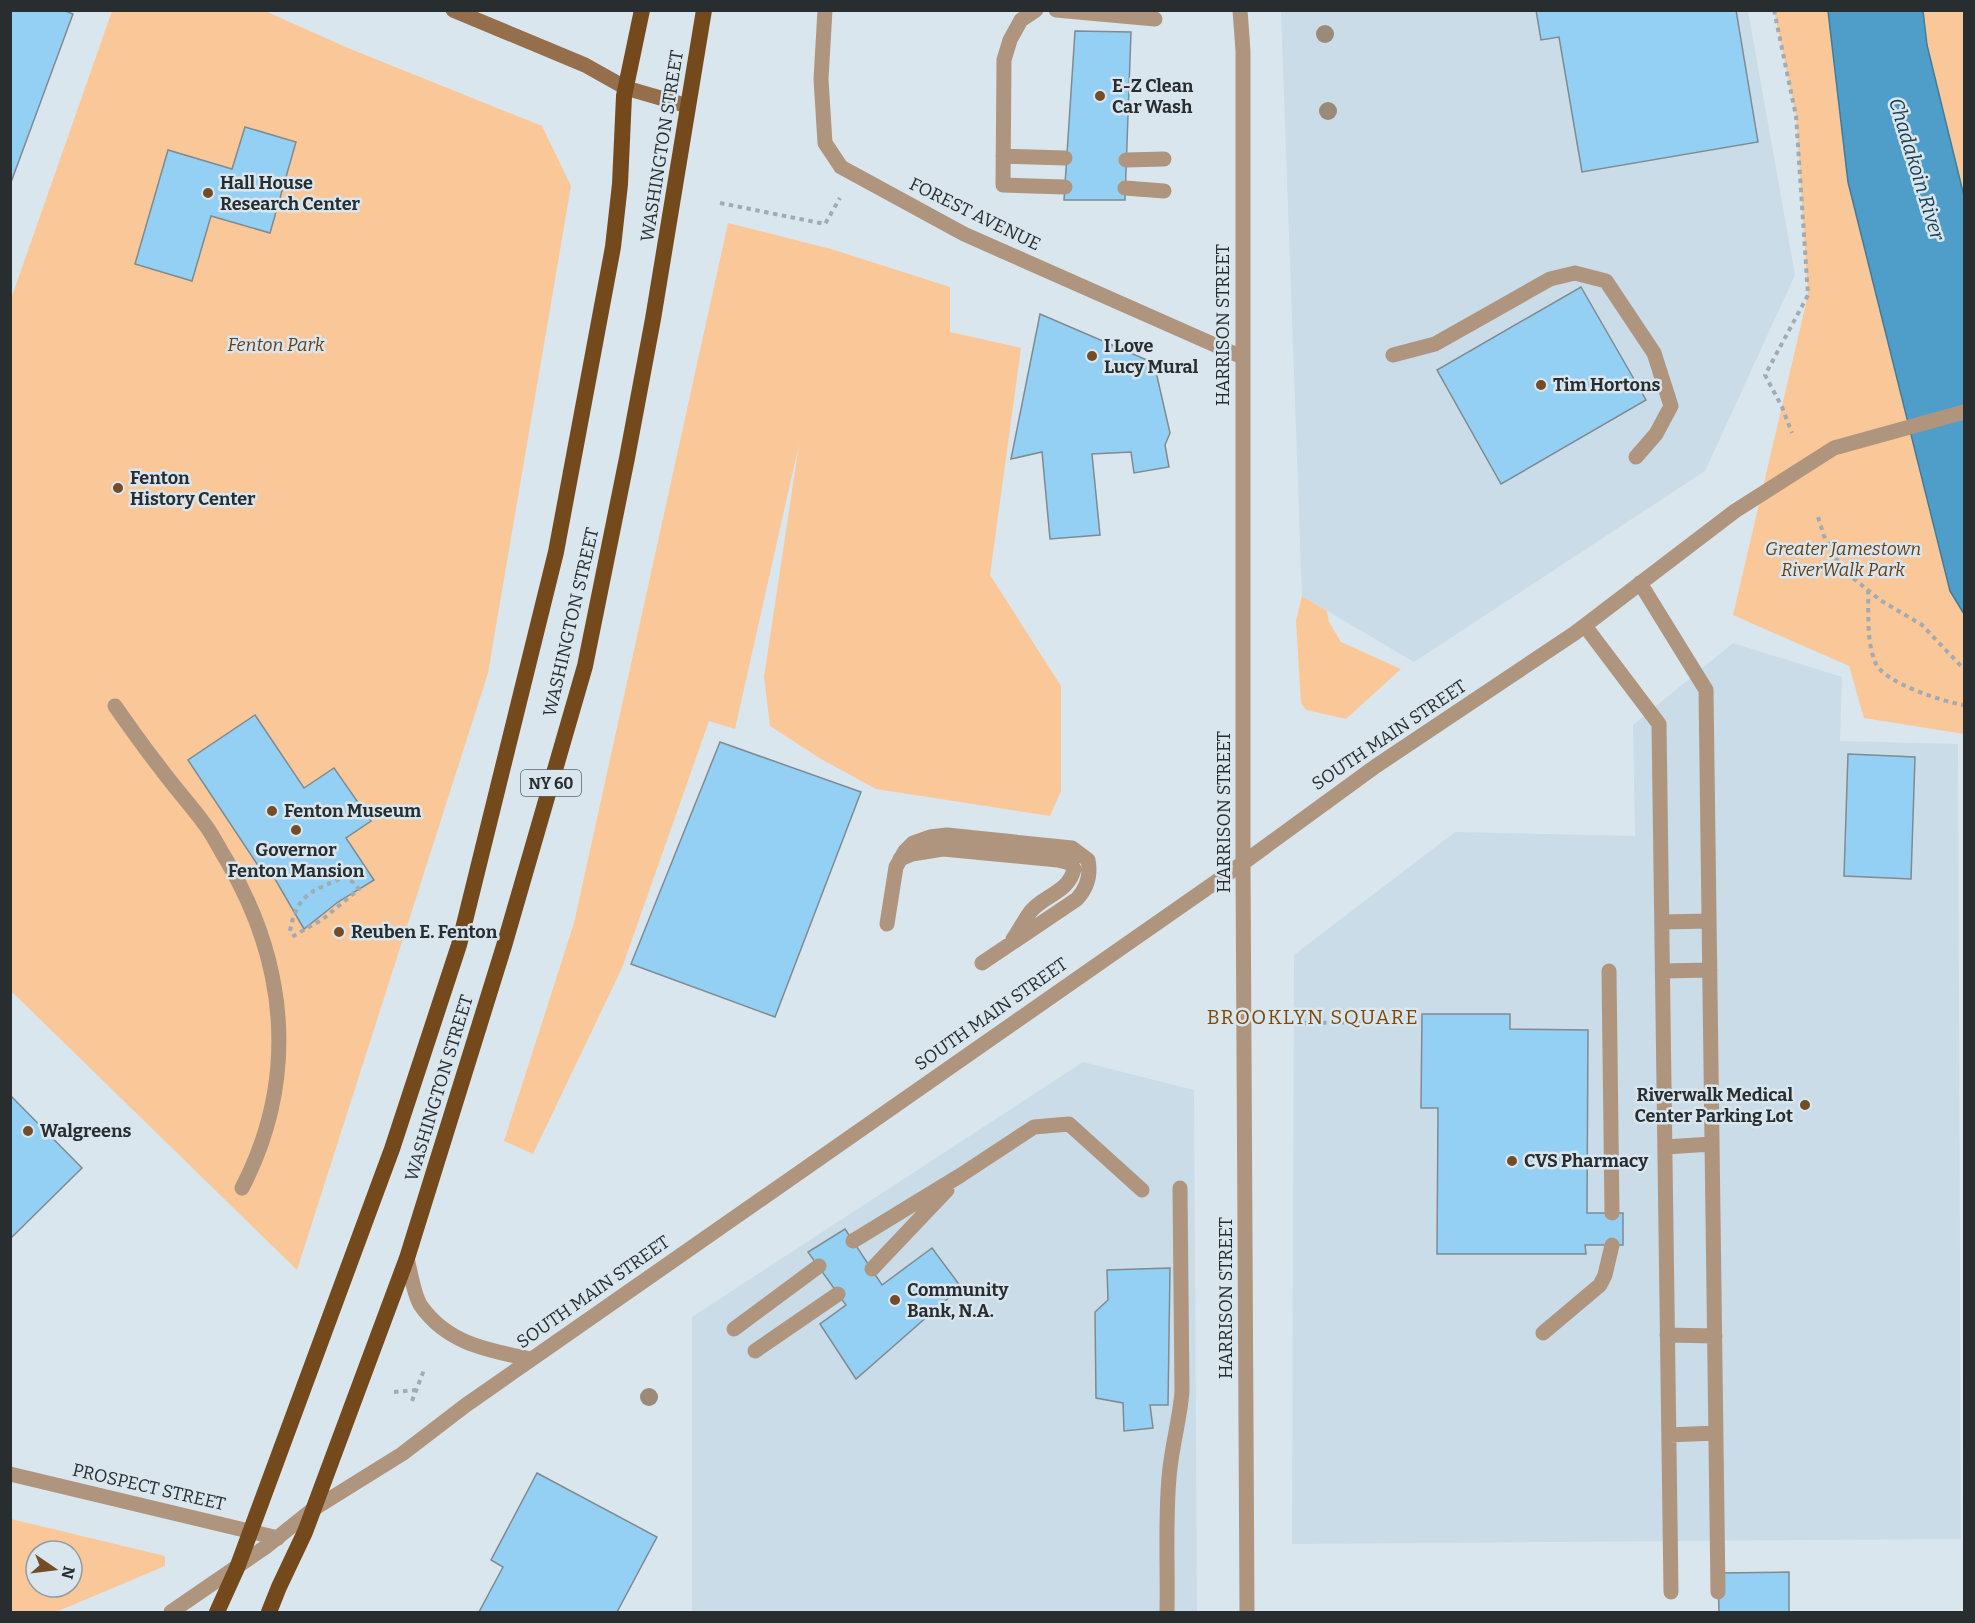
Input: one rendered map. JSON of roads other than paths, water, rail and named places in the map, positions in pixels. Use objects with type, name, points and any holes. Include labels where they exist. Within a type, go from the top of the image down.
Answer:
[{"type":"highway","name":"WASHINGTON STREET","points":[[250,1531],[392,1149],[459,945],[556,552],[613,247],[620,184],[624,96],[642,10]]},
{"type":"highway","name":"WASHINGTON STREET","points":[[269,1612],[306,1532],[312,1510],[407,1258],[504,946],[585,666],[634,423],[675,194],[704,10]]},
{"type":"highway","name":"NY 60","points":[[218,1612],[250,1531]]},
{"type":"main road","points":[[453,10],[585,66],[626,88],[688,106]]},
{"type":"street","name":"FOREST AVENUE","points":[[825,10],[821,79],[825,142],[841,167],[963,234],[1242,357]]},
{"type":"street","points":[[1036,10],[1022,20],[1010,40],[1004,60],[1004,184],[1065,187]]},
{"type":"street","points":[[1056,10],[1155,19]]},
{"type":"street","name":"HARRISON STREET","points":[[1240,10],[1243,51],[1243,863],[1247,1612]]},
{"type":"street","points":[[1003,156],[1065,158]]},
{"type":"street","points":[[1126,160],[1164,159]]},
{"type":"street","points":[[1125,188],[1164,191]]},
{"type":"street","points":[[1393,355],[1435,345],[1550,279],[1575,273],[1606,281],[1654,353],[1671,406],[1656,434],[1636,457]]},
{"type":"street","name":"SOUTH MAIN STREET","points":[[171,1612],[237,1568],[312,1510],[402,1454],[530,1359],[1243,863],[1376,766],[1585,626],[1736,511],[1834,448],[1965,412]]},
{"type":"street","points":[[1640,584],[1707,690],[1718,1592]]},
{"type":"street","points":[[1585,626],[1659,724],[1671,1592]]},
{"type":"street","points":[[115,706],[157,765],[207,827],[251,906],[267,952],[276,996],[280,1032],[277,1065],[265,1134],[256,1161],[242,1188]]},
{"type":"street","points":[[887,924],[896,867],[913,843],[930,837],[946,835],[1072,848],[1088,860],[1090,870],[1085,890],[1077,899],[982,963]]},
{"type":"street","points":[[1662,922],[1709,921]]},
{"type":"street","points":[[1663,971],[1710,970]]},
{"type":"street","points":[[1609,971],[1612,1214]]},
{"type":"street","points":[[853,1241],[1034,1127],[1069,1124],[1142,1190]]},
{"type":"street","points":[[1665,1147],[1712,1144]]},
{"type":"street","points":[[872,1269],[961,1175]]},
{"type":"street","points":[[1167,1612],[1168,1481],[1181,1412],[1182,1391],[1180,1188]]},
{"type":"street","points":[[1543,1333],[1600,1285],[1605,1275],[1612,1245]]},
{"type":"street","points":[[407,1258],[420,1305],[449,1333],[478,1348],[530,1359]]},
{"type":"street","points":[[734,1329],[819,1266]]},
{"type":"street","points":[[755,1351],[838,1294]]},
{"type":"street","points":[[1667,1335],[1715,1336]]},
{"type":"street","points":[[1669,1435],[1715,1433]]},
{"type":"street","name":"PROSPECT STREET","points":[[10,1474],[278,1538]]},
{"type":"water","name":"Chadakoin River","points":[[1828,11],[1923,11],[1927,45],[1964,196],[1964,614],[1950,591],[1848,182]]},
{"type":"place","name":"E-Z Clean Car Wash","points":[[1100,96]]},
{"type":"place","name":"Hall House Research Center","points":[[208,193]]},
{"type":"place","name":"I Love Lucy Mural","points":[[1092,356]]},
{"type":"place","name":"Tim Hortons","points":[[1541,385]]},
{"type":"place","name":"Fenton History Center","points":[[118,488]]},
{"type":"place","name":"Fenton Museum","points":[[272,811]]},
{"type":"place","name":"Governor Fenton Mansion","points":[[296,830]]},
{"type":"place","name":"Reuben E. Fenton","points":[[339,932]]},
{"type":"place","name":"Riverwalk Medical Center Parking Lot","points":[[1805,1105]]},
{"type":"place","name":"Walgreens","points":[[28,1131]]},
{"type":"place","name":"CVS Pharmacy","points":[[1512,1161]]},
{"type":"place","name":"Community Bank, N.A.","points":[[895,1300]]},
{"type":"district","name":"BROOKLYN SQUARE","points":[[1313,1017]]},
{"type":"park label","name":"Fenton Park","points":[[276,345]]},
{"type":"park label","name":"Greater Jamestown RiverWalk Park","points":[[1843,559]]}]
